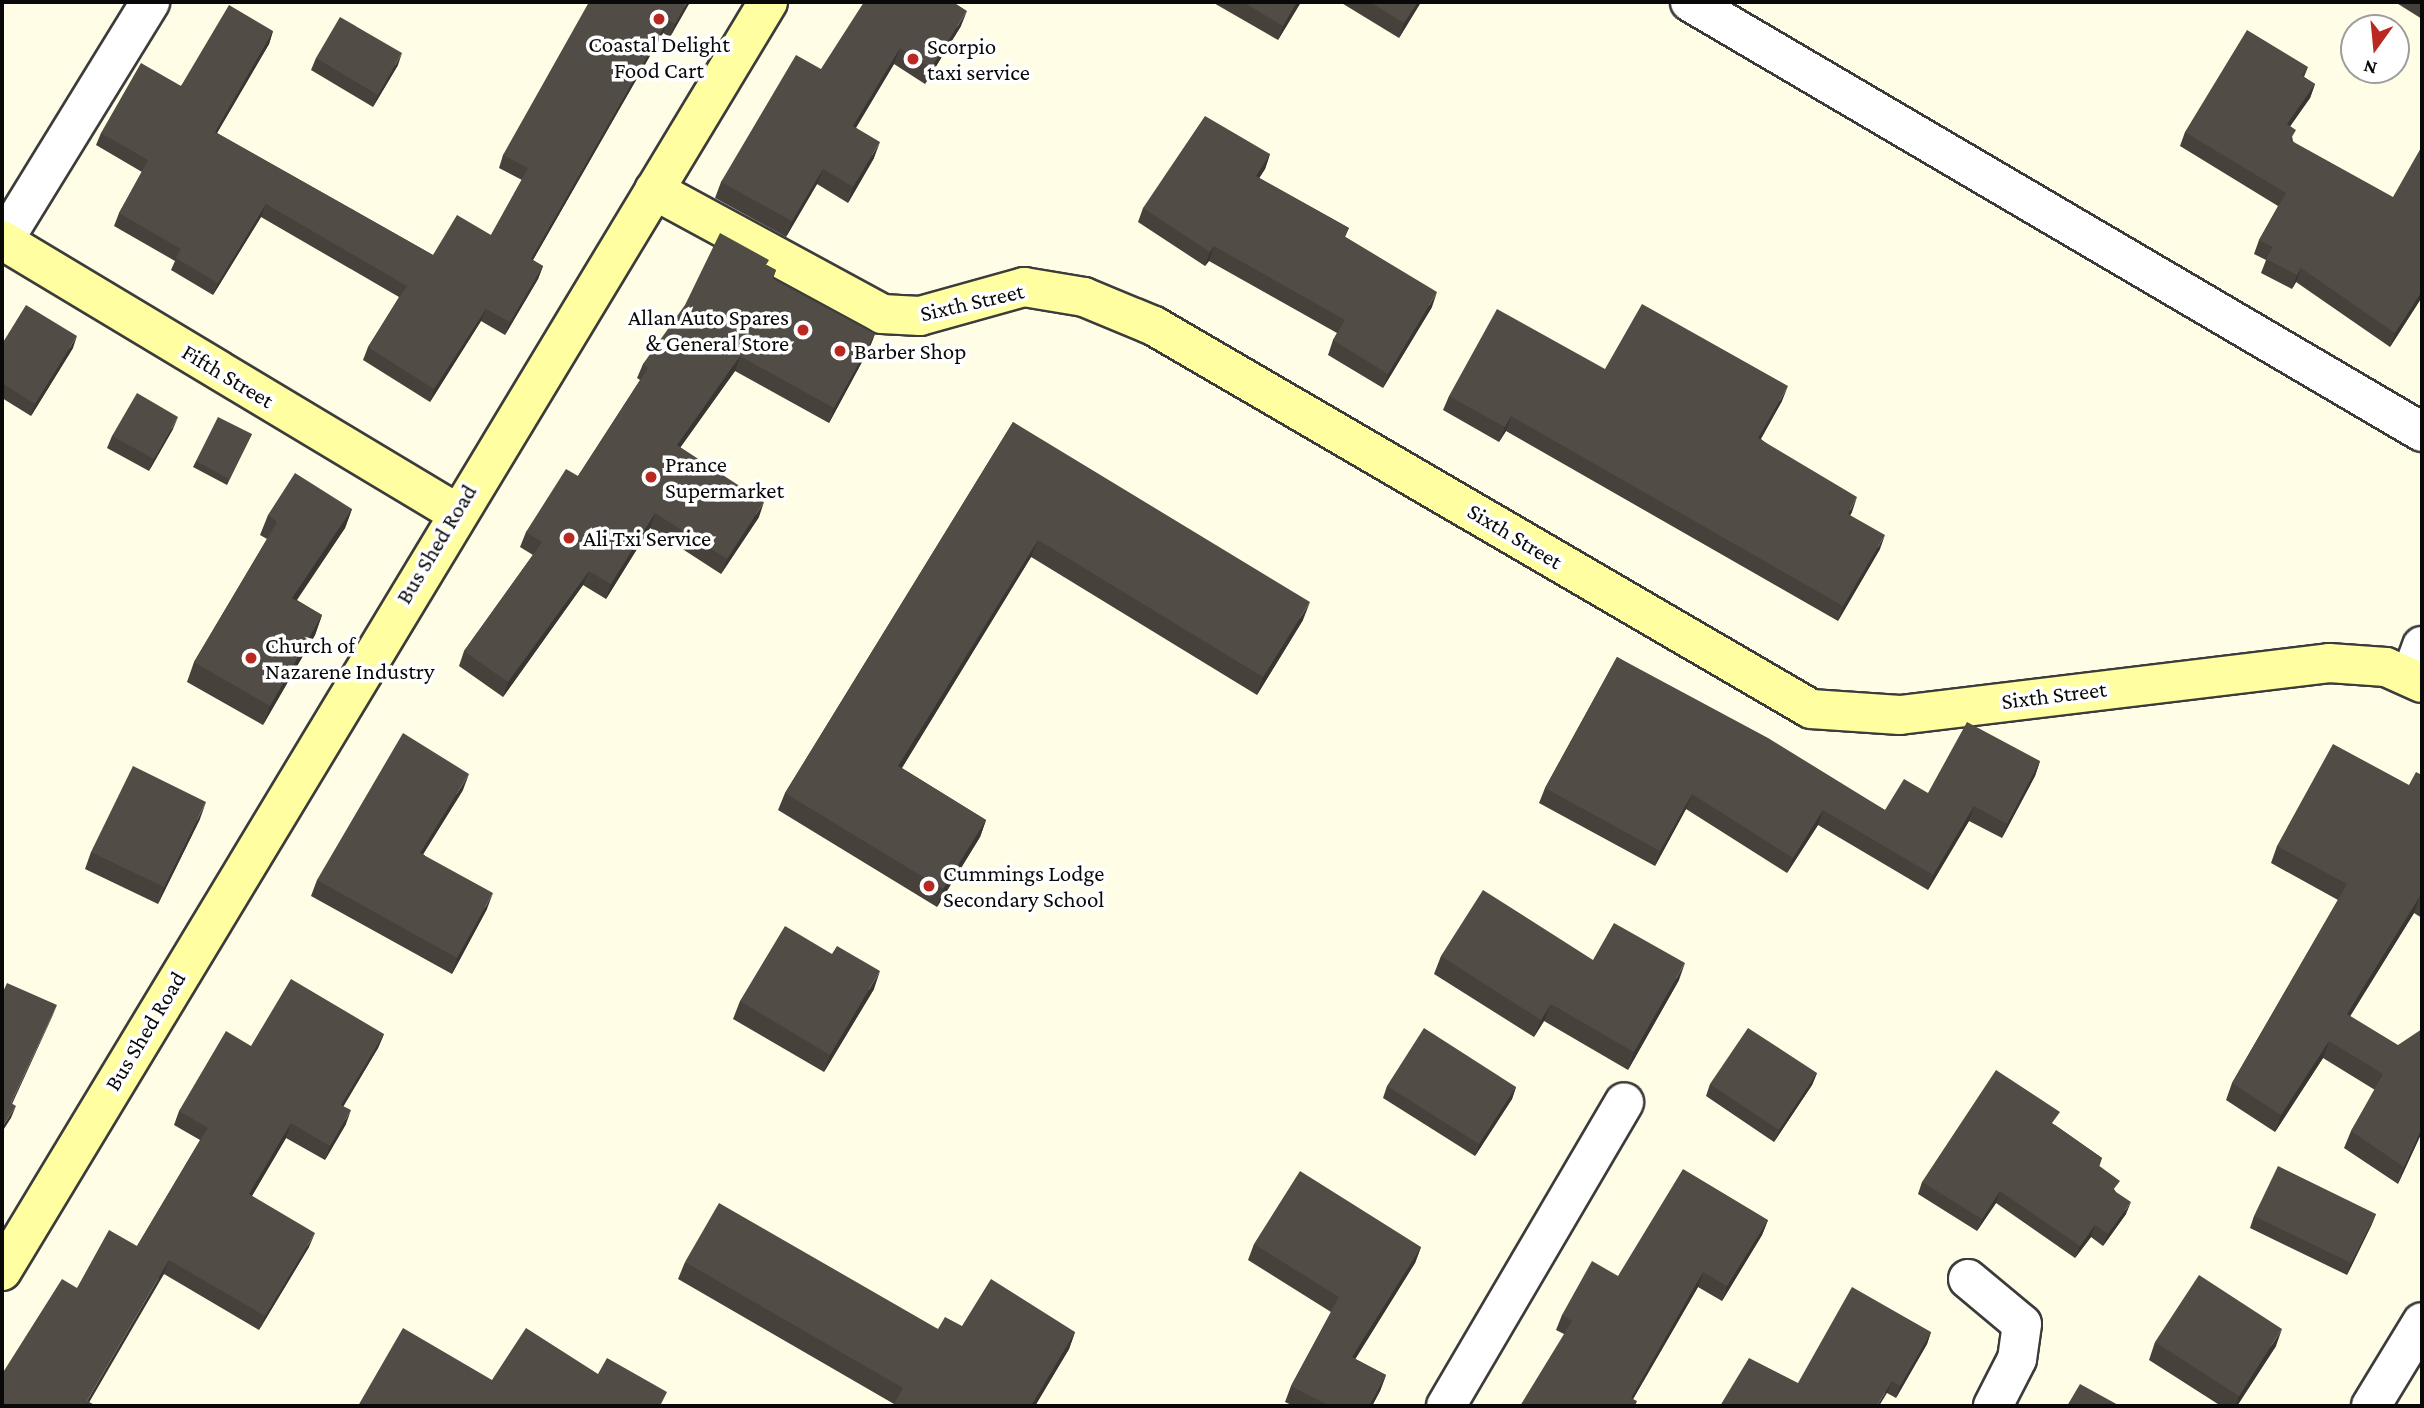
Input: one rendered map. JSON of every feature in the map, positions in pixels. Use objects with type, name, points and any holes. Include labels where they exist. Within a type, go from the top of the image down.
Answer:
[{"type":"street","points":[[2,241],[150,2]]},
{"type":"street","name":"Bus Shed Road","points":[[2,1271],[455,512],[768,2]]},
{"type":"street","points":[[1690,2],[2422,432]]},
{"type":"street","name":"Sixth Street","points":[[654,190],[882,314],[920,316],[1024,287],[1084,297],[1154,326],[1781,695],[1820,712],[1900,715],[2299,665],[2360,662],[2418,668]]},
{"type":"street","name":"Fifth Street","points":[[2,241],[455,512]]},
{"type":"street","points":[[1446,1406],[1624,1102]]},
{"type":"street","points":[[1968,1279],[2022,1324],[2017,1359],[1993,1406]]},
{"type":"street","points":[[2371,1406],[2422,1322]]},
{"type":"building","points":[[589,2],[687,2],[675,24],[668,20],[531,259],[543,266],[510,322],[486,309],[434,389],[368,347],[407,286],[266,204],[218,283],[176,258],[181,249],[119,213],[148,160],[101,133],[141,63],[181,86],[229,5],[273,31],[215,132],[433,255],[457,215],[491,235],[528,168],[503,155]]},
{"type":"building","points":[[864,2],[953,2],[967,11],[931,68],[900,48],[853,126],[880,142],[853,187],[823,169],[792,221],[721,182],[796,55],[821,69]]},
{"type":"building","points":[[1243,2],[1297,2],[1283,26]]},
{"type":"building","points":[[1370,2],[1418,2],[1404,23]]},
{"type":"building","points":[[340,17],[402,53],[378,95],[316,58]]},
{"type":"building","points":[[2247,30],[2308,67],[2301,75],[2315,84],[2287,124],[2296,130],[2290,140],[2393,197],[2422,146],[2422,291],[2395,333],[2301,268],[2297,275],[2266,259],[2273,247],[2259,240],[2286,193],[2185,132]]},
{"type":"building","points":[[1205,116],[1270,154],[1256,176],[1349,228],[1344,236],[1437,292],[1388,374],[1333,340],[1345,320],[1214,246],[1210,252],[1143,208]]},
{"type":"building","points":[[720,233],[769,260],[766,265],[776,270],[772,279],[875,334],[834,408],[740,356],[677,445],[764,502],[727,559],[655,513],[611,584],[589,571],[508,682],[464,651],[542,542],[526,532],[566,469],[578,476],[648,368],[643,364],[685,305]]},
{"type":"building","points":[[1642,304],[1788,386],[1758,438],[1857,497],[1848,514],[1885,535],[1843,606],[1511,416],[1505,427],[1449,396],[1497,309],[1605,369]]},
{"type":"building","points":[[26,305],[77,336],[35,404],[2,383],[2,344]]},
{"type":"building","points":[[137,393],[178,417],[154,459],[112,436]]},
{"type":"building","points":[[218,417],[252,434],[229,479],[196,461]]},
{"type":"building","name":"Cummings Lodge Secondary School","points":[[1013,422],[1310,602],[1263,677],[1038,540],[898,766],[986,820],[943,889],[785,793]]},
{"type":"building","points":[[295,473],[352,509],[292,598],[322,615],[270,706],[194,662],[277,522],[268,515]]},
{"type":"building","points":[[1617,657],[1768,738],[1885,810],[1904,779],[1928,793],[1967,722],[2040,761],[2007,824],[1974,806],[1933,875],[1823,810],[1793,858],[1692,794],[1660,851],[1545,788]]},
{"type":"building","points":[[403,733],[469,774],[420,853],[493,893],[457,958],[317,880]]},
{"type":"building","points":[[2333,744],[2409,785],[2416,772],[2422,775],[2422,897],[2420,896],[2347,1014],[2398,1045],[2422,1029],[2422,1128],[2404,1167],[2351,1131],[2383,1074],[2329,1041],[2281,1115],[2232,1083],[2347,884],[2277,846]]},
{"type":"building","points":[[133,766],[206,802],[164,887],[91,852]]},
{"type":"building","points":[[1483,890],[1593,960],[1614,923],[1685,963],[1634,1052],[1551,1004],[1541,1020],[1441,956]]},
{"type":"building","points":[[785,926],[832,954],[837,946],[880,971],[830,1055],[740,1001]]},
{"type":"building","points":[[291,979],[384,1034],[341,1105],[351,1110],[330,1146],[291,1123],[249,1194],[315,1233],[265,1316],[169,1260],[87,1401],[97,1406],[2,1406],[2,1374],[62,1279],[77,1288],[109,1230],[137,1246],[208,1128],[179,1111],[226,1031],[251,1046]]},
{"type":"building","points":[[7,983],[57,1005],[11,1103],[16,1106],[2,1127],[2,994]]},
{"type":"building","points":[[1424,1028],[1516,1087],[1479,1144],[1387,1086]]},
{"type":"building","points":[[1748,1028],[1817,1073],[1779,1130],[1710,1084]]},
{"type":"building","points":[[1996,1070],[2060,1112],[2052,1123],[2102,1158],[2098,1165],[2120,1181],[2113,1190],[2131,1202],[2108,1234],[2095,1225],[2080,1246],[2000,1191],[1982,1219],[1922,1182]]},
{"type":"building","points":[[2278,1166],[2376,1214],[2351,1263],[2254,1216]]},
{"type":"building","points":[[1683,1169],[1768,1220],[1727,1286],[1703,1272],[1631,1398],[1637,1401],[1635,1406],[1520,1406],[1572,1321],[1562,1315],[1592,1261],[1618,1276]]},
{"type":"building","points":[[1300,1171],[1421,1247],[1352,1357],[1386,1375],[1369,1406],[1330,1406],[1291,1386],[1339,1297],[1254,1244]]},
{"type":"building","points":[[719,1203],[938,1329],[945,1317],[962,1326],[991,1279],[1075,1332],[1031,1406],[893,1406],[903,1388],[685,1262]]},
{"type":"building","points":[[2199,1275],[2282,1329],[2239,1396],[2155,1342]]},
{"type":"building","points":[[1852,1287],[1931,1332],[1900,1386],[1892,1381],[1877,1406],[1720,1406],[1749,1358],[1798,1383]]},
{"type":"building","points":[[403,1328],[492,1380],[526,1328],[598,1374],[607,1358],[667,1392],[660,1406],[358,1406]]},
{"type":"building","points":[[2080,1384],[2120,1406],[2067,1406]]},
{"type":"place","name":"Coastal Delight Food Cart","points":[[659,19]]},
{"type":"place","name":"Scorpio taxi service","points":[[913,59]]},
{"type":"place","name":"Allan Auto Spares & General Store","points":[[803,330]]},
{"type":"place","name":"Barber Shop","points":[[840,351]]},
{"type":"place","name":"Prance Supermarket","points":[[651,477]]},
{"type":"place","name":"Ali Txi Service","points":[[569,538]]},
{"type":"place","name":"Church of Nazarene Industry","points":[[251,658]]},
{"type":"place","name":"Cummings Lodge Secondary School","points":[[929,886]]}]
